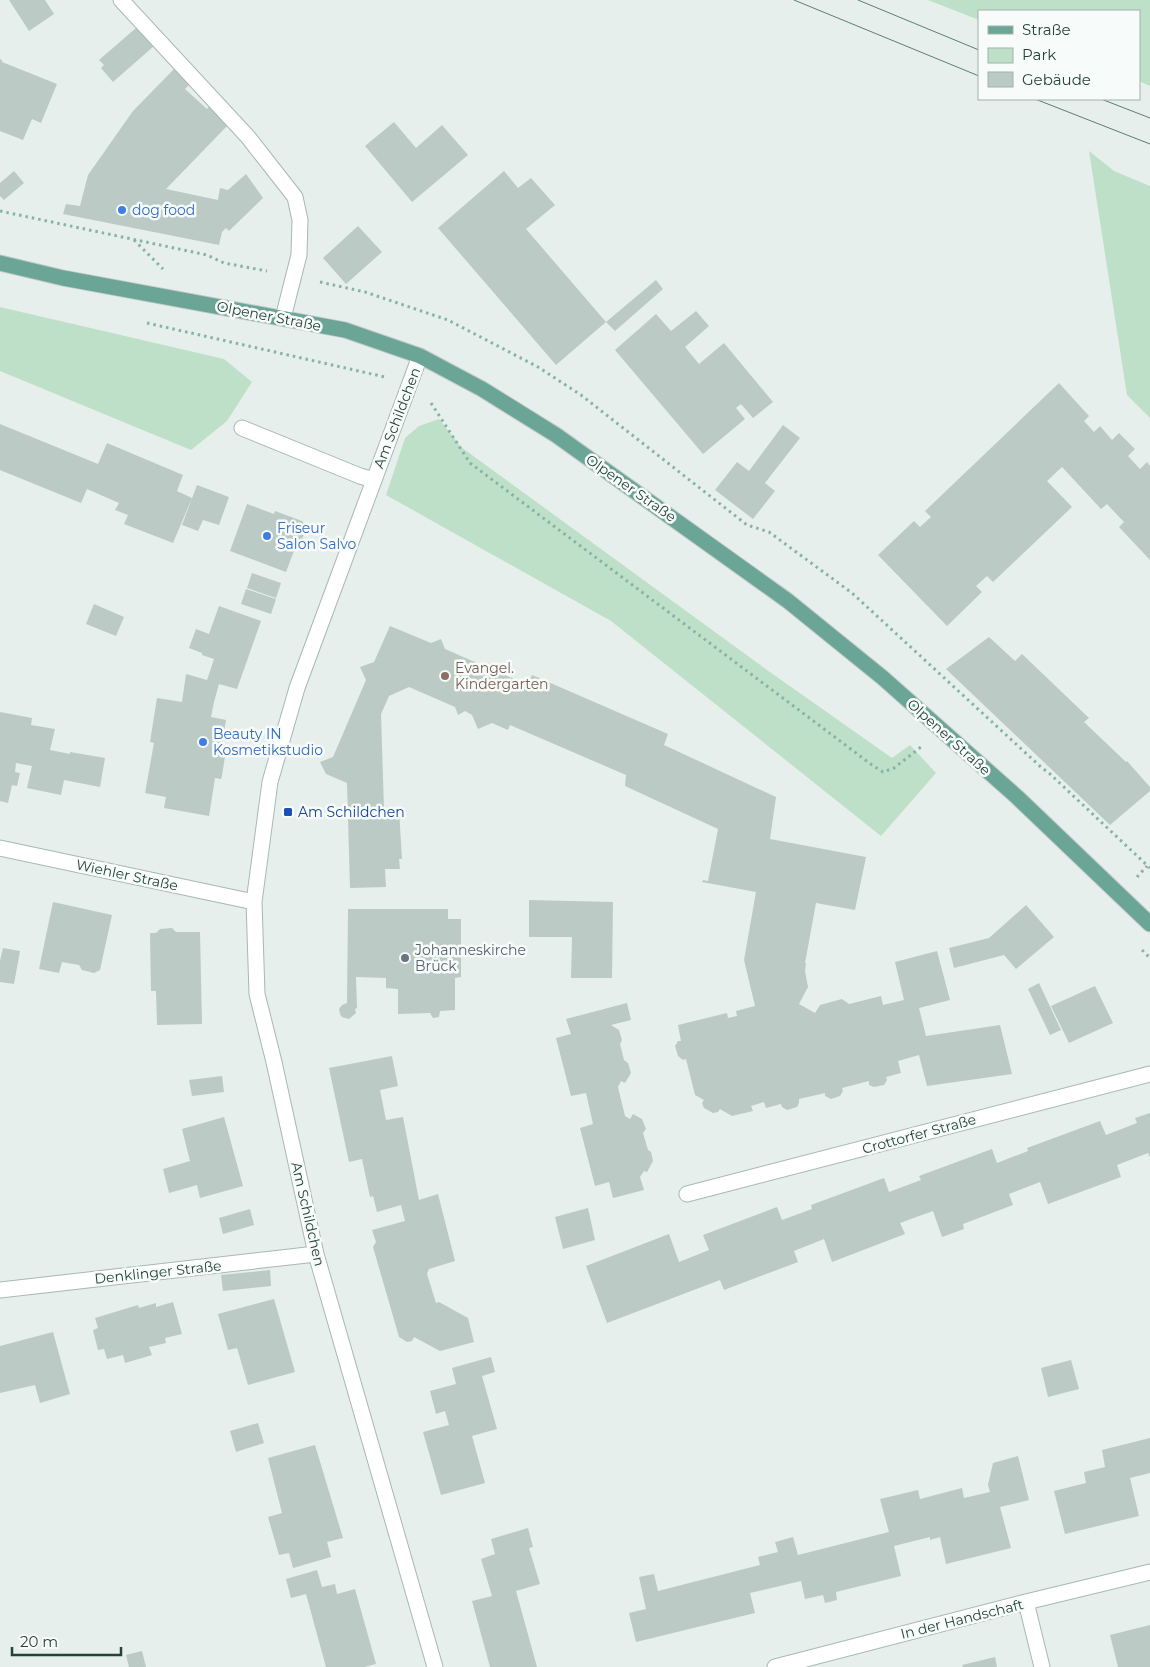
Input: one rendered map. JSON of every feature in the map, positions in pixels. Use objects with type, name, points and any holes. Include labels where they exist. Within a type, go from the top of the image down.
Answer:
[{"type":"main road","name":"Olpener Straße","points":[[0,263],[63,278],[345,330],[420,356],[482,389],[556,435],[788,601],[883,678],[1017,797],[1150,924]]},
{"type":"street","points":[[121,0],[248,137],[295,197],[300,220],[299,255],[283,318]]},
{"type":"street","name":"Am Schildchen","points":[[420,356],[297,688],[270,782],[254,902],[258,994],[316,1254],[435,1667]]},
{"type":"street","points":[[242,428],[374,480]]},
{"type":"street","name":"Wiehler Straße","points":[[0,848],[254,902]]},
{"type":"street","name":"Crottorfer Straße","points":[[687,1194],[1150,1074]]},
{"type":"street","name":"Denklinger Straße","points":[[0,1290],[316,1254]]},
{"type":"street","name":"In der Handschaft","points":[[775,1667],[1150,1572]]},
{"type":"street","points":[[1026,1602],[1042,1667]]},
{"type":"path","points":[[0,211],[133,239]]},
{"type":"path","points":[[144,322],[383,377],[410,386],[427,398],[470,463],[872,765],[883,772],[894,768],[925,743]]},
{"type":"path","points":[[1136,944],[1150,958]]},
{"type":"green space","points":[[928,0],[1150,0],[1150,86],[1140,81],[1140,10],[978,10],[978,20]]},
{"type":"green space","points":[[1089,151],[1114,171],[1150,186],[1150,418],[1127,395]]},
{"type":"green space","points":[[0,307],[224,359],[252,382],[227,421],[191,450],[0,371]]},
{"type":"green space","points":[[439,419],[461,447],[767,670],[892,758],[910,745],[936,773],[881,836],[611,621],[386,495],[405,438],[419,426]]},
{"type":"building","points":[[9,0],[45,0],[54,14],[29,31]]},
{"type":"building","points":[[136,28],[154,46],[113,82],[101,68],[104,65],[99,60]]},
{"type":"building","points":[[0,59],[2,62],[57,84],[41,123],[32,119],[23,140],[0,131]]},
{"type":"building","points":[[175,68],[190,84],[185,89],[207,109],[211,105],[229,124],[166,189],[218,200],[220,188],[228,190],[246,174],[263,198],[229,231],[226,228],[222,232],[219,245],[63,214],[66,204],[80,206],[88,175],[133,111]]},
{"type":"building","points":[[394,122],[416,148],[442,125],[468,155],[412,202],[365,146]]},
{"type":"building","points":[[14,171],[24,183],[4,200],[0,196],[0,183]]},
{"type":"building","points":[[504,171],[518,188],[531,178],[555,205],[526,229],[606,322],[556,365],[438,228]]},
{"type":"building","points":[[358,226],[382,252],[346,284],[323,258]]},
{"type":"building","points":[[656,280],[663,289],[615,331],[606,322]]},
{"type":"building","points":[[696,311],[709,326],[685,347],[699,364],[724,343],[773,402],[753,418],[741,404],[736,408],[745,419],[703,454],[615,350],[656,314],[671,331]]},
{"type":"building","points":[[1059,383],[1089,416],[1084,421],[1094,432],[1100,426],[1112,440],[1119,433],[1135,449],[1128,456],[1140,469],[1147,462],[1150,466],[1150,560],[1119,527],[1124,522],[1107,504],[1101,509],[1062,467],[1047,481],[1072,507],[993,582],[987,576],[976,586],[982,592],[947,626],[878,555],[914,521],[920,527],[931,517],[925,511]]},
{"type":"building","points":[[0,424],[98,464],[107,443],[183,475],[177,491],[192,498],[173,543],[124,524],[128,515],[115,510],[119,503],[87,489],[81,503],[0,470]]},
{"type":"building","points":[[783,425],[800,438],[765,483],[775,491],[753,519],[715,490],[737,462],[749,471]]},
{"type":"building","points":[[197,485],[229,497],[219,525],[203,520],[198,531],[182,525]]},
{"type":"building","points":[[247,504],[274,514],[275,511],[302,521],[305,524],[306,529],[300,544],[297,543],[286,572],[230,551]]},
{"type":"building","points":[[252,573],[281,583],[276,598],[247,588]]},
{"type":"building","points":[[246,589],[276,599],[271,614],[241,604]]},
{"type":"building","points":[[94,604],[124,617],[116,636],[86,624]]},
{"type":"building","points":[[219,606],[261,621],[237,689],[219,684],[214,702],[211,717],[226,720],[220,755],[225,756],[221,779],[215,778],[209,816],[164,808],[166,797],[145,793],[154,743],[150,742],[157,698],[182,702],[186,674],[207,680],[214,659],[189,648],[196,629],[209,634]]},
{"type":"building","points":[[390,626],[431,643],[441,639],[445,649],[484,666],[491,663],[495,671],[528,685],[532,675],[668,734],[664,745],[776,797],[770,839],[866,857],[855,910],[816,903],[805,963],[808,987],[799,1004],[815,1013],[820,1005],[842,999],[849,1004],[881,996],[883,1005],[904,1000],[895,962],[937,951],[950,1000],[919,1008],[926,1036],[1000,1025],[1012,1074],[927,1086],[919,1055],[898,1061],[901,1073],[886,1077],[887,1080],[884,1085],[874,1087],[869,1085],[869,1081],[842,1088],[843,1091],[840,1096],[831,1099],[825,1096],[825,1093],[799,1099],[797,1107],[787,1110],[781,1104],[766,1108],[764,1102],[751,1106],[753,1111],[732,1116],[720,1109],[718,1112],[713,1113],[704,1108],[702,1103],[704,1100],[695,1095],[686,1059],[683,1060],[678,1056],[675,1046],[678,1041],[681,1041],[678,1025],[727,1013],[728,1018],[737,1016],[736,1011],[755,1006],[744,960],[756,892],[702,882],[703,880],[708,881],[718,829],[625,786],[626,775],[510,725],[508,730],[492,723],[478,729],[472,715],[465,711],[458,715],[455,707],[409,687],[389,696],[381,714],[384,810],[399,810],[402,859],[399,859],[400,869],[385,869],[386,887],[350,888],[347,783],[326,774],[320,762],[333,757],[366,680],[360,667],[374,662]]},
{"type":"building","points":[[989,637],[1015,661],[1022,654],[1089,718],[1084,722],[1127,761],[1150,787],[1150,791],[1110,825],[946,669]]},
{"type":"building","points":[[0,712],[32,718],[31,725],[55,729],[50,750],[105,758],[100,787],[64,780],[61,795],[27,788],[32,766],[16,763],[15,772],[20,773],[17,786],[12,785],[8,803],[0,801]]},
{"type":"building","points":[[529,900],[613,902],[612,978],[571,978],[572,937],[529,937]]},
{"type":"building","points":[[53,902],[112,915],[100,970],[94,973],[82,970],[79,965],[62,962],[59,973],[39,969]]},
{"type":"building","points":[[1026,905],[1054,937],[1016,969],[1004,955],[954,968],[949,948],[989,938]]},
{"type":"building","name":"Johanneskirche Brück","points":[[348,909],[448,909],[448,919],[461,919],[461,977],[455,978],[455,1010],[440,1011],[439,1017],[433,1018],[430,1013],[398,1014],[398,989],[386,988],[386,978],[356,977],[356,1013],[349,1019],[342,1017],[339,1009],[347,1003]]},
{"type":"building","points":[[172,928],[176,932],[200,932],[202,1024],[157,1025],[156,991],[151,991],[150,933],[156,933],[160,929]]},
{"type":"building","points":[[3,948],[20,951],[14,984],[0,982],[0,961]]},
{"type":"building","points":[[1039,983],[1061,1030],[1050,1035],[1028,989]]},
{"type":"building","points":[[1095,986],[1113,1023],[1069,1043],[1051,1006]]},
{"type":"building","points":[[627,1003],[631,1020],[611,1025],[619,1030],[624,1060],[628,1063],[631,1073],[625,1083],[621,1081],[618,1087],[625,1116],[630,1119],[633,1114],[642,1119],[646,1129],[643,1133],[653,1161],[647,1172],[644,1171],[640,1177],[644,1190],[613,1198],[609,1182],[595,1186],[580,1128],[593,1124],[586,1093],[571,1096],[556,1038],[571,1034],[566,1019]]},
{"type":"building","points":[[392,1056],[398,1086],[380,1090],[386,1120],[403,1117],[419,1200],[438,1194],[455,1261],[429,1269],[427,1274],[436,1303],[439,1302],[468,1318],[474,1342],[440,1351],[414,1337],[412,1341],[407,1342],[399,1337],[373,1247],[376,1242],[372,1230],[405,1221],[401,1205],[377,1212],[373,1196],[370,1197],[362,1159],[349,1162],[329,1068]]},
{"type":"building","points":[[222,1076],[224,1092],[192,1096],[189,1080]]},
{"type":"building","points":[[1150,1113],[1150,1157],[1148,1153],[1117,1165],[1121,1177],[1048,1204],[1040,1182],[1009,1194],[1013,1205],[963,1224],[964,1229],[942,1237],[933,1211],[900,1223],[905,1234],[832,1262],[824,1239],[794,1251],[798,1262],[724,1290],[720,1280],[607,1323],[586,1266],[669,1234],[679,1262],[709,1250],[703,1235],[777,1207],[782,1220],[812,1209],[811,1205],[884,1178],[889,1192],[921,1180],[919,1176],[992,1149],[997,1163],[1028,1151],[1027,1148],[1100,1121],[1106,1135],[1137,1123],[1135,1118]]},
{"type":"building","points":[[224,1117],[243,1186],[200,1198],[197,1185],[169,1193],[163,1169],[190,1161],[182,1129]]},
{"type":"building","points":[[588,1208],[595,1240],[563,1249],[555,1217]]},
{"type":"building","points":[[250,1209],[254,1225],[223,1234],[219,1218]]},
{"type":"building","points":[[270,1270],[271,1286],[223,1291],[221,1275]]},
{"type":"building","points":[[274,1299],[295,1372],[248,1385],[237,1348],[228,1350],[218,1314]]},
{"type":"building","points":[[173,1302],[182,1334],[165,1338],[166,1343],[149,1347],[152,1355],[125,1363],[123,1355],[107,1359],[104,1349],[98,1350],[93,1330],[98,1328],[95,1318],[138,1305],[139,1308],[156,1303],[156,1307]]},
{"type":"building","points":[[53,1332],[70,1394],[40,1403],[35,1385],[0,1393],[0,1346]]},
{"type":"building","points":[[491,1357],[495,1372],[482,1376],[497,1429],[472,1436],[485,1483],[441,1495],[423,1432],[449,1425],[445,1411],[436,1414],[430,1391],[456,1384],[452,1368]]},
{"type":"building","points":[[1071,1360],[1079,1389],[1048,1397],[1041,1368]]},
{"type":"building","points":[[258,1423],[264,1443],[236,1452],[230,1431]]},
{"type":"building","points":[[1150,1438],[1150,1473],[1130,1478],[1139,1516],[1065,1534],[1054,1491],[1086,1483],[1084,1472],[1105,1467],[1102,1450]]},
{"type":"building","points":[[315,1445],[343,1538],[327,1542],[331,1557],[293,1568],[289,1553],[279,1555],[268,1517],[282,1513],[268,1458]]},
{"type":"building","points":[[1018,1456],[1029,1500],[1000,1507],[1011,1548],[946,1564],[940,1537],[930,1540],[930,1537],[894,1546],[901,1576],[836,1592],[837,1600],[825,1603],[823,1595],[805,1599],[801,1581],[750,1593],[755,1613],[636,1642],[629,1613],[646,1609],[639,1577],[654,1574],[658,1591],[760,1565],[758,1557],[778,1552],[775,1542],[793,1537],[798,1555],[889,1532],[880,1499],[918,1490],[920,1499],[962,1488],[964,1498],[990,1492],[988,1485],[993,1463]]},
{"type":"building","points":[[528,1528],[533,1547],[529,1548],[540,1584],[516,1591],[537,1667],[490,1667],[472,1601],[492,1596],[481,1559],[495,1554],[491,1539]]},
{"type":"building","points":[[317,1570],[322,1587],[335,1584],[337,1594],[355,1589],[376,1664],[364,1667],[326,1667],[306,1594],[291,1598],[286,1579]]},
{"type":"building","points":[[1150,1625],[1150,1667],[1118,1667],[1110,1635]]},
{"type":"building","points":[[142,1651],[146,1667],[129,1667],[126,1655]]},
{"type":"building","points":[[995,1657],[997,1667],[963,1667],[962,1665]]},
{"type":"tram line","points":[[794,0],[978,76]]},
{"type":"tram line","points":[[858,0],[978,50]]},
{"type":"tram line","points":[[1038,100],[1150,144]]},
{"type":"tram line","points":[[1104,100],[1150,118]]},
{"type":"place","name":"dog food","points":[[122,210]]},
{"type":"place","name":"Friseur Salon Salvo","points":[[267,536]]},
{"type":"place","name":"Evangel. Kindergarten","points":[[445,676]]},
{"type":"place","name":"Beauty IN Kosmetikstudio","points":[[203,742]]},
{"type":"place","name":"Am Schildchen","points":[[288,812]]},
{"type":"place","name":"Johanneskirche Brück","points":[[405,958]]}]
